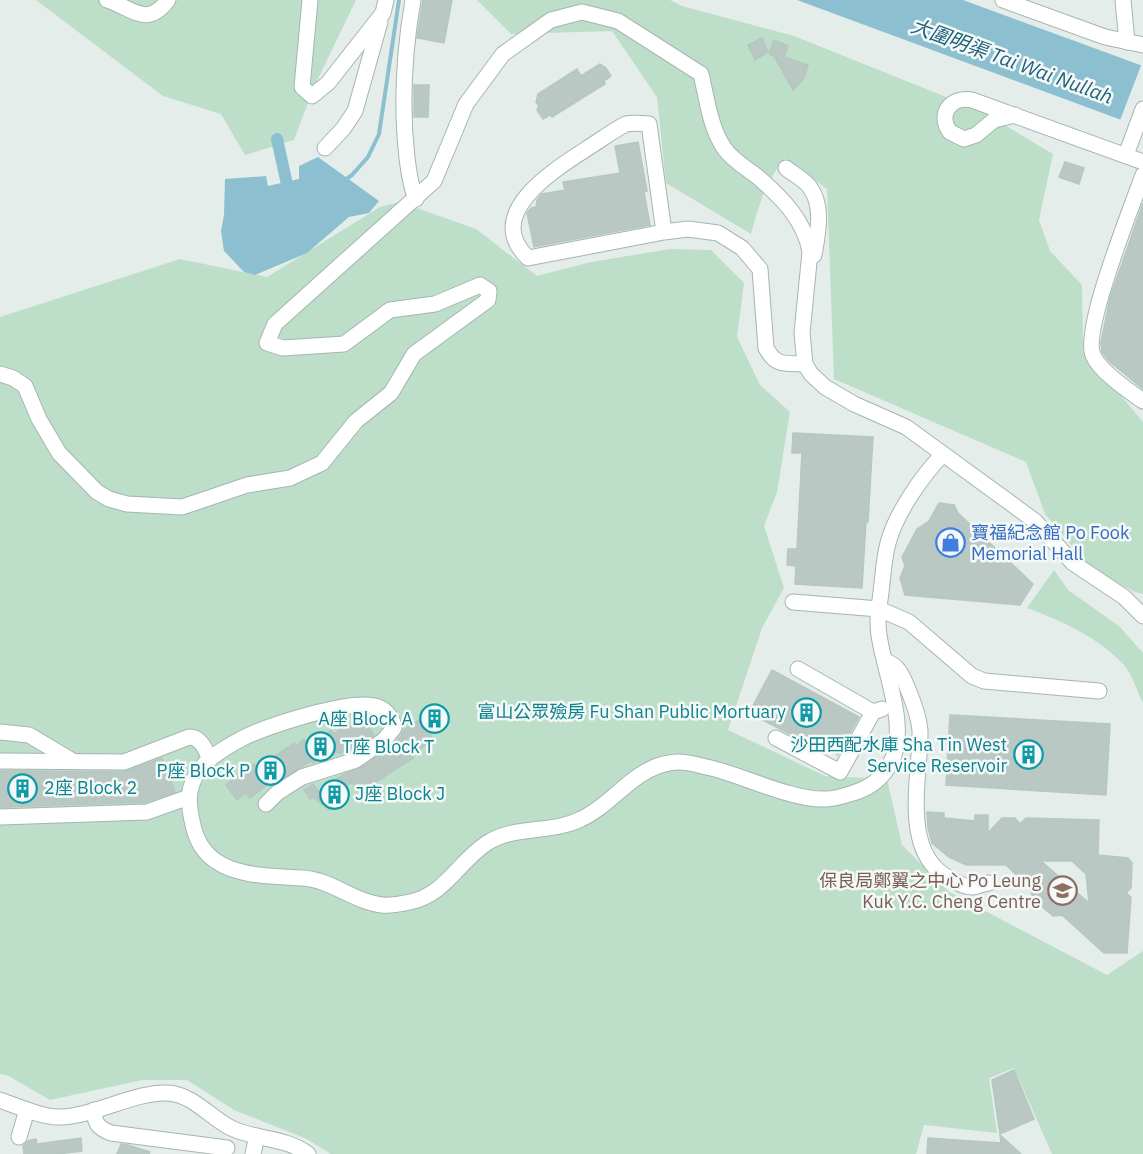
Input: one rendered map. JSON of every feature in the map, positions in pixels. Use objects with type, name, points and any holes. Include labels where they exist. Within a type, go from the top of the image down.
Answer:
[{"type":"street","points":[[107,0],[150,16],[158,13],[168,0]]},
{"type":"street","points":[[310,0],[302,87],[312,96],[328,83],[385,7]]},
{"type":"street","points":[[413,0],[405,48],[404,131],[411,188],[416,199]]},
{"type":"street","points":[[1003,0],[1105,37],[1143,45]]},
{"type":"street","points":[[1123,0],[1127,42]]},
{"type":"street","points":[[324,148],[343,129],[355,111],[385,7]]},
{"type":"street","points":[[0,374],[13,378],[25,386],[39,419],[59,453],[85,482],[97,492],[127,504],[182,507],[247,485],[290,477],[322,463],[356,421],[390,393],[414,354],[488,300],[489,291],[480,285],[435,304],[390,310],[344,344],[283,348],[267,344],[275,324],[434,181],[466,104],[503,54],[551,20],[582,12],[618,21],[700,74],[714,130],[725,150],[760,178],[787,205],[801,224],[810,252],[802,333],[805,364],[811,374],[825,387],[854,404],[906,427],[1035,521],[1073,563],[1124,597],[1143,616]]},
{"type":"street","points":[[1126,156],[1143,109]]},
{"type":"street","points":[[1015,115],[1143,162]]},
{"type":"street","points":[[664,232],[649,124],[628,123],[558,167],[523,199],[514,219],[514,239],[519,249],[528,258],[664,232],[688,230],[718,232],[742,248],[760,268],[766,348],[772,359],[782,363],[805,364]]},
{"type":"street","points":[[786,168],[808,186],[817,205],[818,233],[807,290]]},
{"type":"street","points":[[1143,175],[1110,268],[1091,335],[1093,355],[1112,378],[1143,401]]},
{"type":"street","points":[[266,804],[282,789],[302,777],[356,760],[391,734],[394,728],[393,721],[387,713],[378,706],[363,704],[327,709],[244,738],[210,759],[192,783],[189,797],[194,832],[199,843],[219,863],[233,871],[308,878],[325,882],[364,901],[395,905],[420,900],[433,894],[482,846],[497,837],[512,832],[567,824],[583,819],[650,770],[668,763],[686,762],[803,797],[823,800],[862,790],[880,779],[893,759],[898,726],[879,633],[879,609],[888,542],[899,516],[933,464],[943,454]]},
{"type":"street","points":[[793,602],[879,609],[909,622],[972,676],[984,681],[1099,691]]},
{"type":"street","points":[[885,661],[892,663],[898,669],[915,705],[920,729],[915,806],[918,833],[928,857],[941,873],[960,884],[973,887],[989,883]]},
{"type":"street","points":[[798,669],[873,712]]},
{"type":"street","points":[[776,738],[840,772],[873,712],[894,706]]},
{"type":"street","points":[[0,732],[29,735],[71,760]]},
{"type":"street","points":[[0,762],[71,760],[124,762],[189,737],[194,737],[202,743],[210,759]]},
{"type":"street","points":[[0,817],[147,812],[189,797]]},
{"type":"street","points":[[0,1100],[27,1110],[60,1117],[167,1093],[183,1096],[198,1103],[210,1115],[233,1129],[285,1142],[308,1154]]},
{"type":"street","points":[[19,1137],[27,1110]]},
{"type":"street","points":[[94,1110],[95,1121],[100,1129],[111,1133],[227,1148]]},
{"type":"street","points":[[254,1154],[257,1136]]},
{"type":"green space","points":[[36,0],[356,0],[314,87],[294,140],[245,155],[221,114],[163,96]]},
{"type":"green space","points":[[477,0],[670,0],[682,6],[794,36],[981,111],[1053,154],[1039,220],[1050,251],[1082,285],[1083,351],[1143,422],[1143,594],[1092,570],[1045,514],[1026,462],[834,379],[827,189],[785,158],[764,194],[751,234],[666,183],[657,97],[612,31],[511,34]]},
{"type":"green space","points":[[400,202],[476,229],[537,276],[591,262],[670,249],[711,250],[744,283],[737,337],[760,385],[790,412],[777,492],[764,526],[784,588],[762,628],[728,730],[825,776],[887,779],[902,845],[949,892],[1107,975],[1143,951],[1143,1154],[1052,1154],[1014,1068],[989,1078],[997,1133],[924,1125],[916,1154],[331,1154],[307,1139],[234,1110],[187,1080],[142,1080],[50,1100],[7,1075],[0,1074],[0,317],[180,259],[267,277],[380,207]]},
{"type":"green space","points":[[1054,570],[1068,590],[1119,626],[1143,653],[1143,703],[1127,669],[1114,655],[1079,631],[1027,608]]},
{"type":"water","name":"大圍明渠 Tai Wai Nullah","points":[[797,0],[963,0],[1143,66],[1143,128]]},
{"type":"water","points":[[318,157],[379,201],[369,213],[349,217],[307,253],[255,275],[244,272],[224,251],[221,231],[225,179],[266,176],[268,186],[299,179],[299,166]]},
{"type":"pier","points":[[1143,63],[1143,131],[1119,123]]},
{"type":"building","points":[[423,0],[452,0],[444,43],[417,38]]},
{"type":"building","points":[[762,38],[768,52],[755,60],[748,45]]},
{"type":"building","points":[[774,40],[788,46],[784,57],[808,65],[804,78],[793,90],[774,56],[769,54]]},
{"type":"building","points":[[600,64],[611,76],[604,81],[605,84],[552,117],[550,115],[543,119],[537,110],[538,94],[577,69],[581,76]]},
{"type":"building","points":[[414,85],[429,85],[428,117],[414,117]]},
{"type":"building","points":[[638,142],[647,191],[644,192],[650,225],[534,247],[527,213],[531,208],[536,207],[537,200],[542,194],[565,190],[563,182],[620,173],[615,146]]},
{"type":"building","points":[[1065,162],[1084,168],[1079,184],[1059,177]]},
{"type":"building","points":[[1143,203],[1143,389],[1109,361],[1102,352],[1101,342],[1110,298]]},
{"type":"building","points":[[793,433],[873,437],[862,588],[795,584],[796,566],[787,565],[788,549],[797,549],[802,453],[792,453]]},
{"type":"building","name":"寶福紀念館 Po Fook Memorial Hall","points":[[939,503],[954,505],[958,513],[1033,584],[1020,605],[905,595],[900,578],[905,566],[902,557],[917,529],[929,521]]},
{"type":"building","name":"富山公眾殮房 Fu Shan Public Mortuary","points":[[772,670],[859,717],[838,755],[811,740],[809,744],[749,713]]},
{"type":"building","points":[[431,705],[437,714],[434,716],[441,727],[430,735],[433,740],[411,755],[413,758],[359,793],[352,782],[342,788],[336,798],[327,791],[334,781],[344,774],[361,768],[390,748],[404,730],[425,716],[421,711]]},
{"type":"building","name":"沙田西配水庫 Sha Tin West Service Reservoir","points":[[950,715],[1110,724],[1106,795],[946,785]]},
{"type":"building","points":[[358,720],[366,731],[369,728],[374,735],[352,751],[349,747],[340,754],[338,751],[324,760],[322,757],[313,763],[311,761],[274,784],[272,781],[250,798],[246,793],[237,800],[226,785],[254,764],[257,768],[294,743],[296,746],[304,739],[307,744],[321,733],[323,736],[331,730],[334,734],[348,723],[350,726]]},
{"type":"building","points":[[162,758],[175,792],[145,802],[0,807],[0,771],[124,772]]},
{"type":"building","points":[[313,784],[332,809],[330,810],[312,797],[310,799],[304,790]]},
{"type":"building","points":[[927,812],[944,813],[944,818],[975,821],[975,815],[988,815],[988,833],[1002,818],[1015,818],[1020,824],[1026,818],[1099,820],[1098,855],[1128,858],[1132,863],[1131,888],[1126,893],[1131,897],[1127,953],[1104,953],[1062,915],[1053,916],[1032,898],[1031,889],[1006,865],[966,865],[949,857],[932,843]],"holes":[[[1041,861],[1072,861],[1086,874],[1089,903]]]},
{"type":"building","points":[[1014,1070],[1034,1119],[1000,1134],[992,1080]]},
{"type":"building","points":[[1000,1135],[1021,1154],[927,1154],[928,1138],[1001,1143]]},
{"type":"building","points":[[81,1138],[82,1151],[24,1154],[23,1146],[28,1141],[36,1139],[37,1144]]},
{"type":"building","points":[[121,1144],[150,1152],[149,1154],[117,1154]]},
{"type":"waterway","points":[[345,180],[368,157],[379,134],[399,0]]},
{"type":"waterway","points":[[277,139],[290,198]]},
{"type":"place","name":"寶福紀念館 Po Fook Memorial Hall","points":[[950,543]]},
{"type":"place","name":"富山公眾殮房 Fu Shan Public Mortuary","points":[[807,712]]},
{"type":"place","name":"A座 Block A","points":[[434,719]]},
{"type":"place","name":"T座 Block T","points":[[321,747]]},
{"type":"place","name":"沙田西配水庫 Sha Tin West Service Reservoir","points":[[1028,755]]},
{"type":"place","name":"P座 Block P","points":[[271,771]]},
{"type":"place","name":"2座 Block 2","points":[[23,788]]},
{"type":"place","name":"J座 Block J","points":[[334,794]]},
{"type":"place","name":"保良局鄭翼之中心 Po Leung Kuk Y.C. Cheng Centre","points":[[1062,891]]}]
